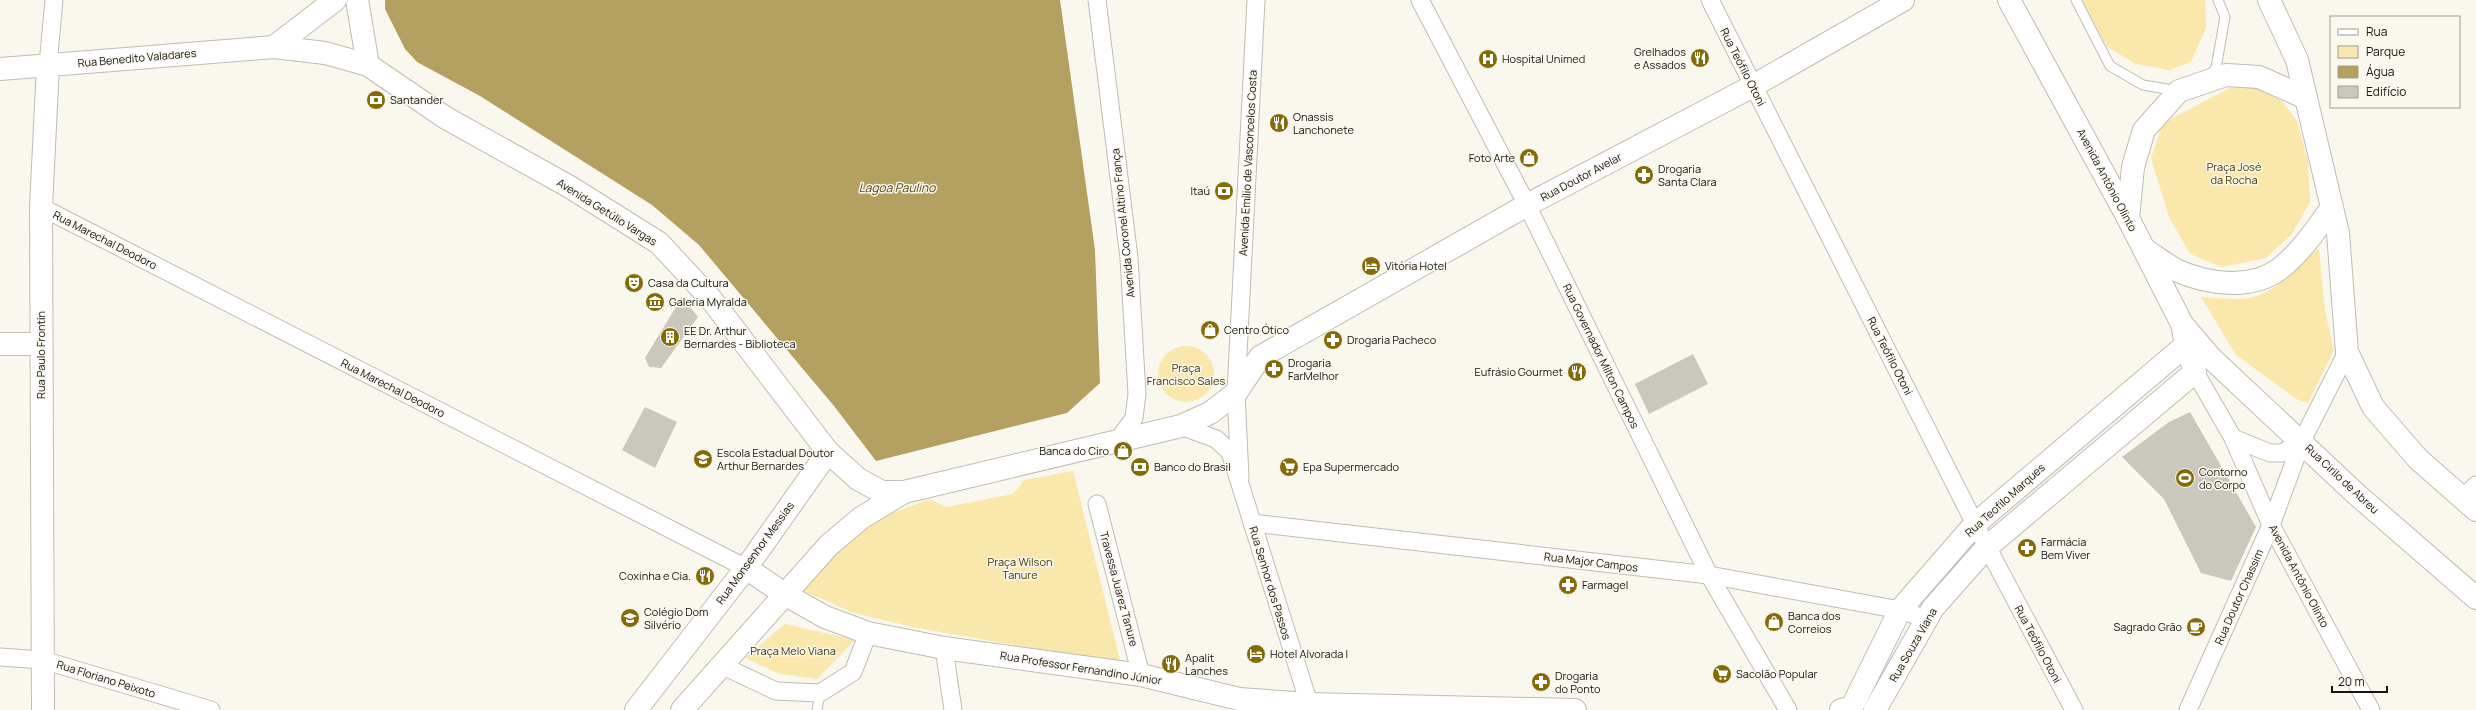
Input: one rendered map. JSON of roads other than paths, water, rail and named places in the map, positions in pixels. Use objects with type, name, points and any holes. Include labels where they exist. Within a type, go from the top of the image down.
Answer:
[{"type":"main road","points":[[274,47],[335,0]]},
{"type":"main road","points":[[356,0],[368,65]]},
{"type":"main road","name":"Rua Doutor Avelar","points":[[1236,394],[1260,357],[1527,205],[1753,86],[1903,0]]},
{"type":"main road","name":"Avenida Antônio Olinto","points":[[2009,0],[2128,218],[2182,324],[2210,357]]},
{"type":"main road","points":[[2269,0],[2297,60],[2338,233],[2347,352],[2373,407],[2418,459],[2472,497]]},
{"type":"main road","name":"Rua Benedito Valadares","points":[[0,70],[274,47],[325,53],[368,65]]},
{"type":"main road","name":"Rua Paulo Frontin","points":[[43,710],[41,207],[48,65]]},
{"type":"main road","name":"Avenida Getúlio Vargas","points":[[368,65],[446,118],[570,187],[659,243],[711,299],[828,452],[858,479],[882,492],[904,492]]},
{"type":"main road","points":[[2128,218],[2133,167],[2144,130],[2179,92],[2226,75],[2259,77],[2306,98]]},
{"type":"main road","points":[[2143,249],[2178,271],[2212,281],[2248,284],[2278,270],[2314,233],[2332,207]]},
{"type":"main road","points":[[2182,324],[2186,345]]},
{"type":"main road","points":[[0,344],[41,344]]},
{"type":"main road","name":"Avenida Antônio Olinto","points":[[2186,345],[2195,372]]},
{"type":"main road","name":"Rua Teofilo Marques","points":[[1847,708],[1900,610],[1975,524],[2186,345]]},
{"type":"main road","name":"Rua Cirilo de Abreu","points":[[2210,357],[2302,441],[2355,493],[2476,598]]},
{"type":"main road","name":"Rua Teofilo Marques","points":[[1987,547],[2195,372]]},
{"type":"main road","points":[[682,710],[723,666],[829,545],[861,518],[904,492],[1181,426],[1210,413],[1236,394]]},
{"type":"main road","name":"Rua Monsenhor Messias","points":[[636,710],[746,568],[828,452]]},
{"type":"main road","name":"Rua Souza Viana","points":[[1875,710],[1933,608],[1987,547]]},
{"type":"main road","name":"Rua Professor Fernandino Júnior","points":[[746,568],[786,595],[825,617],[868,633],[944,648],[1141,675],[1238,704],[1310,707],[1575,710]]},
{"type":"street","name":"Rua Paulo Frontin","points":[[48,65],[54,0]]},
{"type":"street","name":"Avenida Coronel Altino França","points":[[1097,0],[1129,258],[1137,394],[1134,418],[1117,441]]},
{"type":"street","name":"Avenida Emílio de Vasconcelos Costa","points":[[1236,394],[1256,0]]},
{"type":"street","name":"Rua Governador Milton Campos","points":[[1420,0],[1527,205],[1709,575],[1788,710]]},
{"type":"street","name":"Rua Teófilo Otoni","points":[[1710,0],[1975,524],[2074,710]]},
{"type":"street","name":"Rua Marechal Deodoro","points":[[41,207],[746,568]]},
{"type":"street","name":"Rua Doutor Chassim","points":[[2188,710],[2271,525],[2302,441],[2347,352]]},
{"type":"street","name":"Avenida Antônio Olinto","points":[[2195,372],[2234,438],[2271,525],[2371,710]]},
{"type":"street","name":"Rua Senhor dos Passos","points":[[1236,394],[1240,478]]},
{"type":"street","name":"Rua Senhor dos Passos","points":[[1181,426],[1216,439],[1230,452],[1240,478],[1252,523],[1310,707]]},
{"type":"street","points":[[2234,438],[2270,453],[2282,453],[2302,441]]},
{"type":"street","name":"Travessa Juarez Tanure","points":[[1097,504],[1141,675]]},
{"type":"street","name":"Rua Major Campos","points":[[1252,523],[1709,575],[1900,610],[1926,619]]},
{"type":"street","points":[[723,666],[776,691],[820,693],[853,672],[868,633]]},
{"type":"street","points":[[944,648],[953,710]]},
{"type":"street","name":"Rua Floriano Peixoto","points":[[0,657],[43,660],[211,710]]},
{"type":"lane","points":[[2076,0],[2110,66],[2143,85],[2179,92]]},
{"type":"lane","points":[[2204,83],[2216,68],[2225,17],[2218,0]]},
{"type":"lane","points":[[816,710],[820,693]]},
{"type":"water","name":"Lagoa Paulino","points":[[385,0],[1060,0],[1095,250],[1100,383],[1067,413],[876,461],[834,406],[699,245],[652,205],[480,96],[417,62],[405,49],[385,9]]},
{"type":"place","name":"Grelhados e Assados","points":[[1700,58]]},
{"type":"place","name":"Hospital Unimed","points":[[1488,59]]},
{"type":"place","name":"Santander","points":[[376,100]]},
{"type":"place","name":"Onassis Lanchonete","points":[[1279,123]]},
{"type":"place","name":"Foto Arte","points":[[1529,158]]},
{"type":"place","name":"Drogaria Santa Clara","points":[[1644,175]]},
{"type":"place","name":"Itaú","points":[[1224,191]]},
{"type":"place","name":"Vitória Hotel","points":[[1371,266]]},
{"type":"place","name":"Casa da Cultura","points":[[634,283]]},
{"type":"place","name":"Galeria Myralda","points":[[655,302]]},
{"type":"place","name":"Centro Ótico","points":[[1210,330]]},
{"type":"place","name":"EE Dr. Arthur Bernardes - Biblioteca","points":[[670,337]]},
{"type":"place","name":"Drogaria Pacheco","points":[[1333,340]]},
{"type":"place","name":"Drogaria FarMelhor","points":[[1274,369]]},
{"type":"place","name":"Eufrásio Gourmet","points":[[1577,372]]},
{"type":"place","name":"Banca do Ciro","points":[[1123,451]]},
{"type":"place","name":"Escola Estadual Doutor Arthur Bernardes","points":[[703,459]]},
{"type":"place","name":"Banco do Brasil","points":[[1140,467]]},
{"type":"place","name":"Epa Supermercado","points":[[1289,467]]},
{"type":"place","name":"Contorno do Corpo","points":[[2185,478]]},
{"type":"place","name":"Farmácia Bem Viver","points":[[2027,548]]},
{"type":"place","name":"Coxinha e Cia.","points":[[705,576]]},
{"type":"place","name":"Farmagel","points":[[1568,585]]},
{"type":"place","name":"Colégio Dom Silvério","points":[[630,618]]},
{"type":"place","name":"Banca dos Correios","points":[[1774,622]]},
{"type":"place","name":"Sagrado Grão","points":[[2196,627]]},
{"type":"place","name":"Hotel Alvorada I","points":[[1256,654]]},
{"type":"place","name":"Apalit Lanches","points":[[1171,664]]},
{"type":"place","name":"Sacolão Popular","points":[[1722,674]]},
{"type":"place","name":"Drogaria do Ponto","points":[[1541,682]]},
{"type":"park label","name":"Praça José da Rocha","points":[[2234,173]]},
{"type":"park label","name":"Praça Francisco Sales","points":[[1186,374]]},
{"type":"park label","name":"Praça Wilson Tanure","points":[[1020,568]]},
{"type":"park label","name":"Praça Melo Viana","points":[[793,651]]}]
